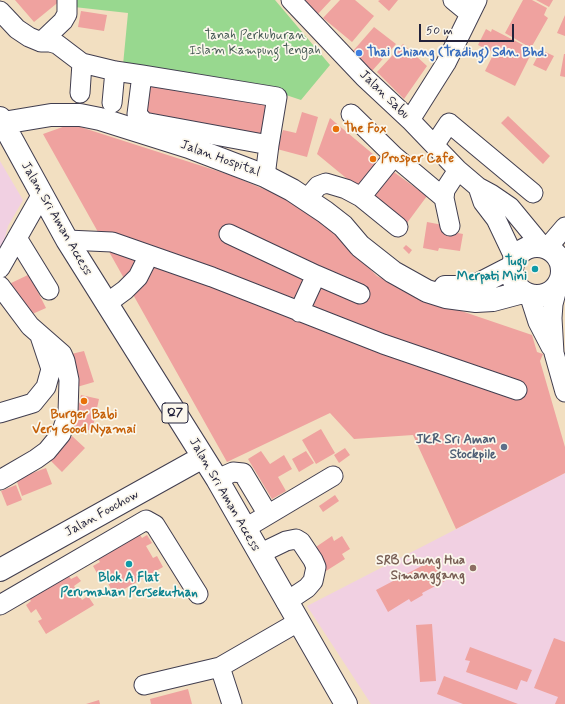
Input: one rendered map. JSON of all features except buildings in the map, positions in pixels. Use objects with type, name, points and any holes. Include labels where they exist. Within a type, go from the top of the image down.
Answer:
[{"type":"main road","name":"Jalan Hospital","points":[[2,120],[51,115],[80,115],[100,119],[189,147],[266,176],[306,200],[343,226],[360,246],[393,272],[427,291],[461,300],[493,300],[526,293]]},
{"type":"main road","name":"Jalan Sri Aman Access","points":[[2,120],[67,240],[217,479],[286,602],[346,704]]},
{"type":"main road","points":[[412,283],[431,286],[466,287],[477,285],[513,263],[527,248],[557,261],[550,292],[543,295],[526,293],[514,281],[513,263]]},
{"type":"main road","name":"Jalan Foochow","points":[[0,570],[203,456]]},
{"type":"street","points":[[41,42],[63,21],[67,14],[67,0]]},
{"type":"street","name":"Jalan Sabu","points":[[291,0],[364,77],[435,144],[458,170],[478,187],[510,207],[557,261]]},
{"type":"street","points":[[410,120],[446,63],[473,7],[453,0]]},
{"type":"street","points":[[0,11],[17,28],[29,37],[41,42],[57,44],[82,63],[115,71],[277,96],[266,176]]},
{"type":"street","points":[[80,93],[82,63]]},
{"type":"street","points":[[112,103],[115,71]]},
{"type":"street","points":[[142,75],[137,114],[144,122],[270,145]]},
{"type":"street","points":[[351,114],[394,156],[444,198]]},
{"type":"street","points":[[435,144],[450,123],[533,193]]},
{"type":"street","points":[[361,197],[394,156]]},
{"type":"street","points":[[450,226],[444,198],[445,190],[458,170]]},
{"type":"street","points":[[306,200],[318,186],[326,183],[346,189],[361,197],[398,227]]},
{"type":"street","points":[[478,187],[483,202],[496,219],[513,263]]},
{"type":"street","points":[[0,268],[42,194]]},
{"type":"street","points":[[554,353],[553,304],[557,261],[565,228]]},
{"type":"street","points":[[229,234],[360,294]]},
{"type":"street","points":[[17,238],[49,290]]},
{"type":"street","points":[[67,240],[112,242],[212,277],[383,344],[517,390]]},
{"type":"street","points":[[106,304],[138,278],[149,255]]},
{"type":"street","points":[[299,312],[316,275]]},
{"type":"street","points":[[0,286],[25,321],[40,336],[56,348],[66,361],[69,380],[68,413],[65,426],[47,451],[17,472],[0,480]]},
{"type":"street","points":[[526,293],[538,322],[554,353],[565,392]]},
{"type":"street","points":[[0,413],[32,403],[46,387],[51,369],[40,336]]},
{"type":"street","points":[[217,479],[232,472],[243,473],[267,513]]},
{"type":"street","points":[[244,528],[267,513],[333,476]]},
{"type":"street","points":[[0,605],[146,520],[155,525],[198,594]]},
{"type":"street","points":[[259,554],[286,540],[296,540],[301,542],[314,560],[316,566],[313,582],[307,588],[286,602]]},
{"type":"street","points":[[144,685],[220,667],[298,622]]},
{"type":"street","points":[[220,667],[232,704]]},
{"type":"shaded area","points":[[0,161],[23,200],[8,226],[2,249],[0,250]]},
{"type":"shaded area","name":"SRB Chung Hua Simanggang","points":[[565,473],[565,704],[371,704],[307,606]]},
{"type":"green space","name":"Tanah Perkuburan Islam Kampung Tengah","points":[[74,0],[275,0],[330,65],[301,100],[274,91],[123,65],[128,13],[74,7]]},
{"type":"place","name":"Thai Chiang (Trading) Sdn. Bhd.","points":[[359,53]]},
{"type":"place","name":"The Fox","points":[[336,129]]},
{"type":"place","name":"Prosper Cafe","points":[[373,159]]},
{"type":"place","name":"Tugu Merpati Mini","points":[[535,269]]},
{"type":"place","name":"Burger Babi Very Good Nyamai","points":[[84,401]]},
{"type":"place","name":"JKR Sri Aman Stockpile","points":[[504,447]]},
{"type":"place","name":"Blok A Flat Perumahan Persekutuan","points":[[129,564]]},
{"type":"place","name":"SRB Chung Hua Simanggang","points":[[473,568]]}]
